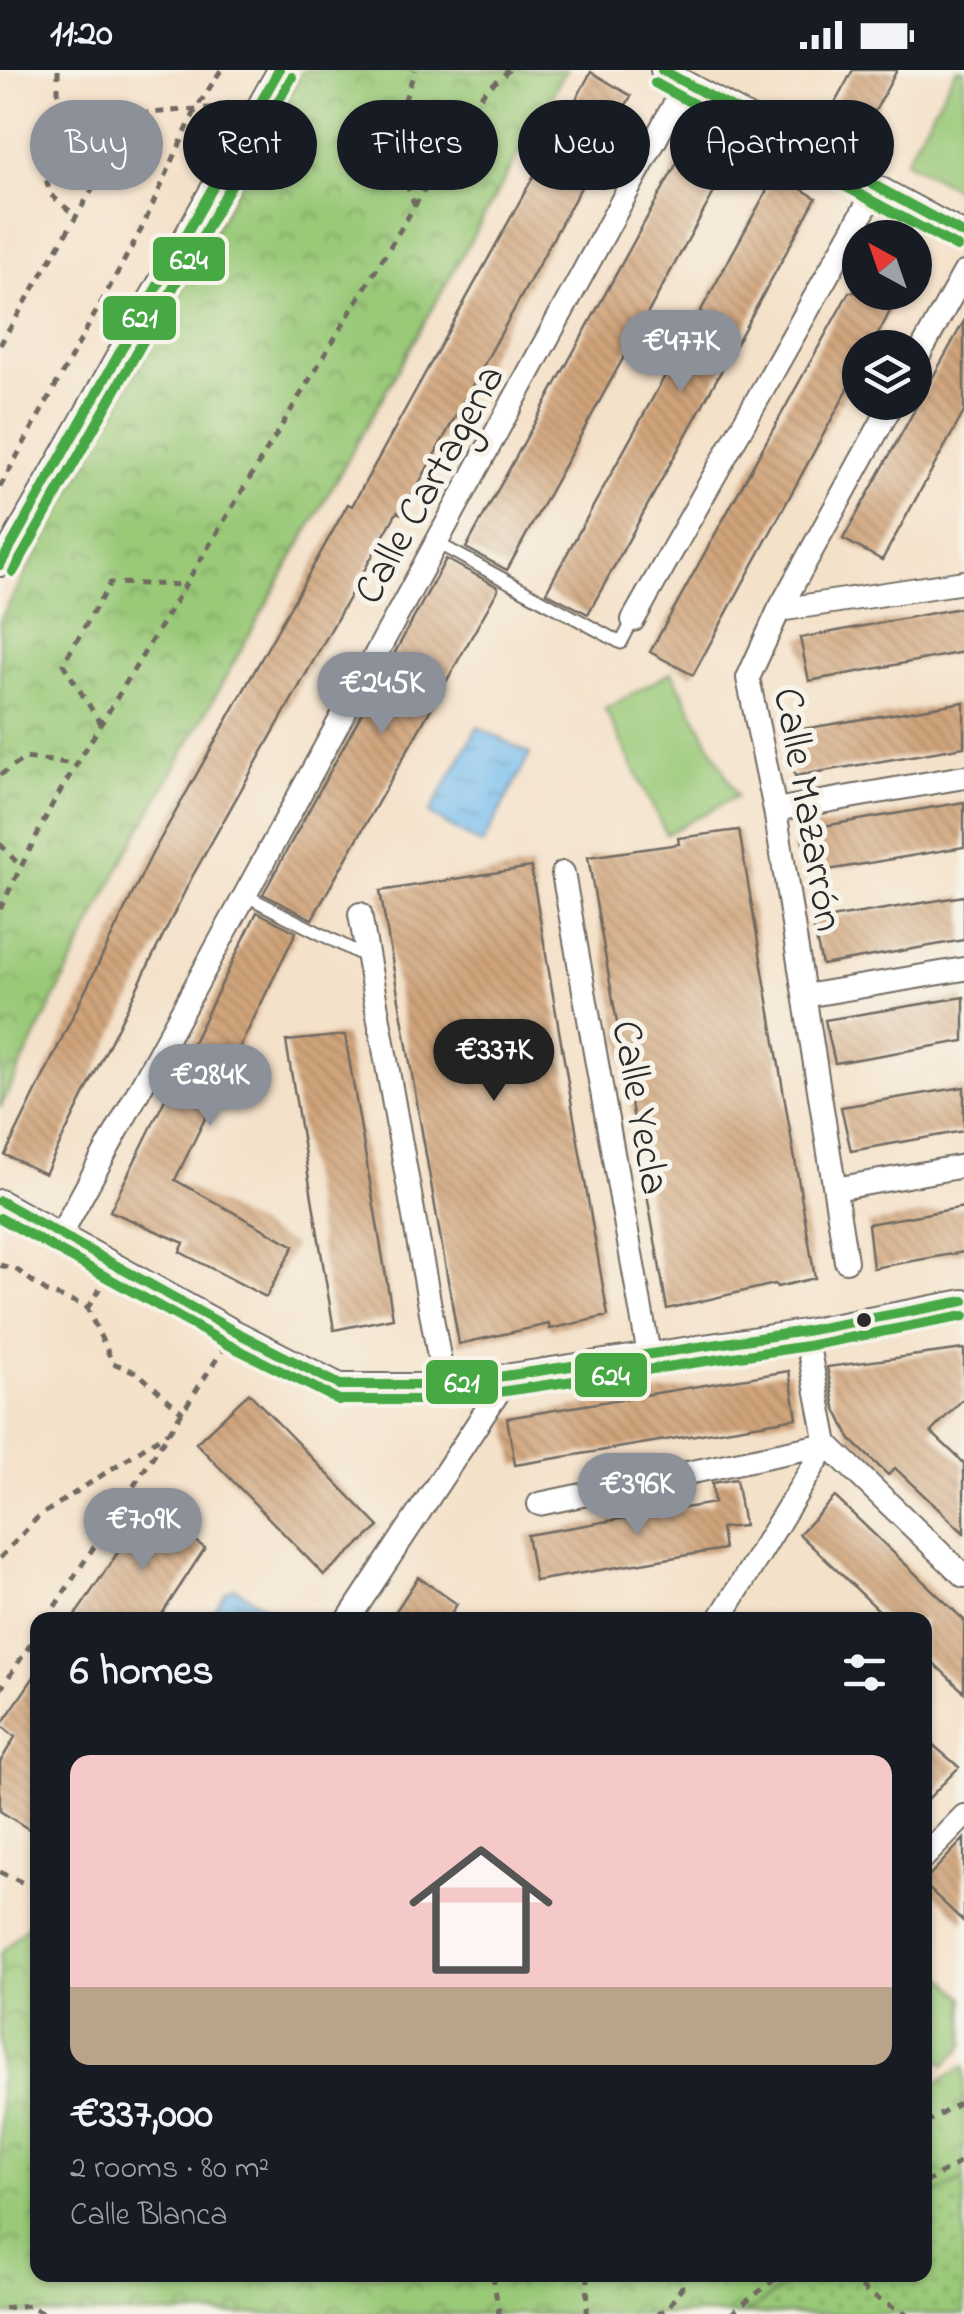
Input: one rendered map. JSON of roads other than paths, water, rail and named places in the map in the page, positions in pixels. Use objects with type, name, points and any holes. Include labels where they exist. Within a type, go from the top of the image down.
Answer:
[{"type":"street","points":[[0,565],[279,70]]},
{"type":"street","points":[[662,70],[716,100]]},
{"type":"street","name":"Calle Cartagena","points":[[61,1234],[686,84]]},
{"type":"street","points":[[633,620],[876,190]]},
{"type":"street","points":[[883,190],[964,234]]},
{"type":"street","points":[[932,331],[964,273]]},
{"type":"street","name":"Calle Mazarrón","points":[[846,1261],[775,810],[748,678],[779,610],[883,420]]},
{"type":"street","points":[[779,610],[964,582]]},
{"type":"street","points":[[775,810],[964,777]]},
{"type":"street","name":"Calle Yecla","points":[[563,873],[650,1354]]},
{"type":"street","points":[[360,914],[444,1385]]},
{"type":"street","points":[[805,996],[964,969]]},
{"type":"street","points":[[835,1189],[964,1166]]},
{"type":"street","points":[[0,1201],[340,1385],[444,1385],[805,1332],[964,1300]]},
{"type":"street","points":[[805,1332],[828,1444],[964,1576]]},
{"type":"street","points":[[353,1612],[509,1376]]},
{"type":"street","points":[[538,1504],[828,1444]]},
{"type":"street","points":[[724,1612],[828,1444]]},
{"type":"street","points":[[932,1849],[964,1816]]},
{"type":"lane","points":[[436,543],[621,643],[633,620]]},
{"type":"lane","points":[[245,895],[368,958]]},
{"type":"water","points":[[478,727],[530,754],[482,845],[429,814]]},
{"type":"water","points":[[235,1588],[273,1612],[213,1612],[226,1593]]}]
